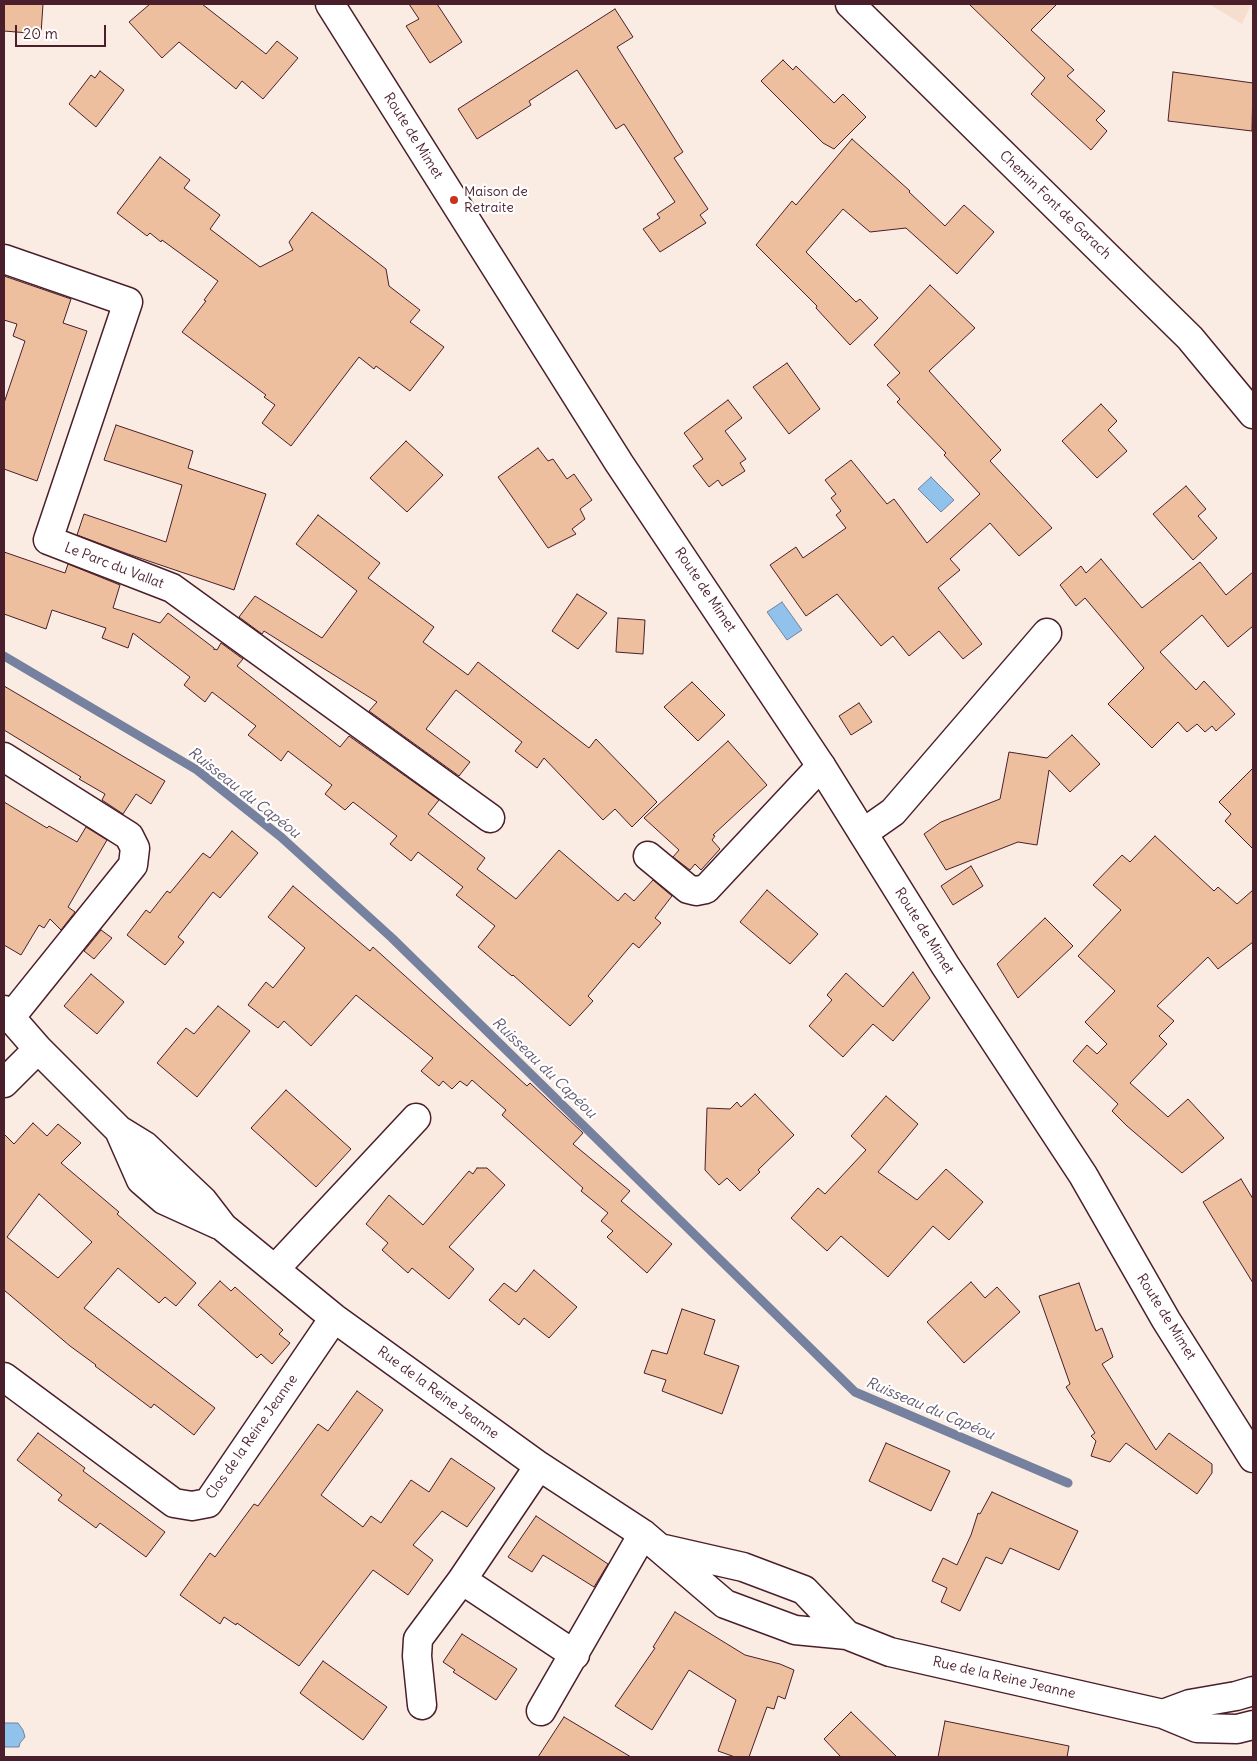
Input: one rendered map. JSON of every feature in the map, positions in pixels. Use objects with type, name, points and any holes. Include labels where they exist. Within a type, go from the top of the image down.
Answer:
[{"type":"street","name":"Route de Mimet","points":[[330,4],[619,463],[821,766],[945,965],[1083,1175],[1166,1320],[1253,1458]]},
{"type":"street","name":"Chemin Font de Garach","points":[[850,4],[1190,338],[1253,414]]},
{"type":"street","name":"Le Parc du Vallat","points":[[4,259],[128,302],[48,540],[172,588],[490,818]]},
{"type":"street","points":[[863,834],[893,812],[1047,633]]},
{"type":"street","points":[[4,757],[129,836],[135,848],[133,866],[7,1014]]},
{"type":"street","points":[[648,856],[688,889],[696,891],[706,889],[821,766]]},
{"type":"street","name":"Rue de la Reine Jeanne","points":[[7,1014],[119,1130],[141,1180],[164,1200],[223,1227],[334,1318],[539,1466],[652,1541],[725,1604],[795,1630],[847,1635],[890,1652],[1163,1714],[1197,1728],[1237,1729],[1253,1725]]},
{"type":"street","points":[[4,1083],[38,1048]]},
{"type":"street","points":[[275,1269],[416,1118]]},
{"type":"street","name":"Route de Mimet","points":[[1083,1175],[1147,1256],[1212,1363],[1253,1424]]},
{"type":"street","name":"Clos de la Reine Jeanne","points":[[4,1377],[174,1503],[192,1506],[208,1503],[334,1318]]},
{"type":"street","points":[[422,1705],[417,1656],[418,1639],[462,1580],[539,1466]]},
{"type":"street","points":[[541,1711],[575,1654],[652,1541]]},
{"type":"street","name":"Rue de la Reine Jeanne","points":[[652,1541],[743,1568],[804,1590],[847,1635]]},
{"type":"street","points":[[725,1604],[743,1568]]},
{"type":"street","points":[[462,1580],[575,1654]]},
{"type":"street","points":[[1163,1714],[1190,1704],[1253,1691]]},
{"type":"shaded area","points":[[1209,4],[1251,4],[1242,24]]},
{"type":"water","points":[[931,477],[954,500],[941,512],[918,489]]},
{"type":"water","points":[[782,602],[802,630],[787,640],[767,612]]},
{"type":"water","points":[[4,1723],[18,1723],[23,1730],[25,1737],[19,1747],[4,1747]]},
{"type":"building","points":[[4,4],[43,4],[41,34],[4,31]]},
{"type":"building","points":[[150,4],[202,4],[266,54],[277,41],[298,58],[263,99],[242,81],[236,89],[179,42],[162,58],[129,22]]},
{"type":"building","points":[[409,4],[437,4],[462,42],[430,63],[406,26],[419,19]]},
{"type":"building","points":[[969,4],[1057,4],[1031,30],[1074,70],[1067,76],[1105,111],[1096,120],[1107,131],[1091,150],[1031,94],[1045,78]]},
{"type":"building","points":[[615,9],[633,37],[617,47],[683,152],[674,158],[708,209],[700,215],[706,223],[660,252],[643,229],[660,218],[657,214],[675,202],[624,124],[616,129],[577,70],[529,101],[531,105],[477,139],[458,109]]},
{"type":"building","points":[[783,60],[793,70],[796,66],[834,103],[843,94],[866,117],[834,149],[823,143],[761,81]]},
{"type":"building","points":[[100,71],[124,90],[96,127],[69,104],[91,75],[95,78]]},
{"type":"building","points":[[1173,72],[1253,83],[1252,131],[1168,121]]},
{"type":"building","points":[[852,139],[910,191],[945,226],[964,205],[994,232],[957,274],[906,228],[870,232],[843,209],[806,252],[856,302],[860,299],[878,318],[850,345],[816,308],[817,306],[756,245],[792,201],[796,205]]},
{"type":"building","points":[[160,157],[190,180],[184,188],[220,215],[210,229],[260,267],[293,250],[289,242],[312,212],[386,269],[389,286],[420,310],[410,322],[444,347],[410,391],[376,366],[374,369],[359,357],[291,446],[262,423],[275,405],[264,397],[266,395],[182,332],[206,301],[204,300],[218,281],[162,240],[161,242],[150,233],[147,236],[117,213]]},
{"type":"building","points":[[4,276],[71,299],[63,323],[87,331],[37,481],[4,469],[4,403],[25,341],[13,336],[17,324],[4,320]]},
{"type":"building","points":[[930,285],[975,328],[929,371],[1001,450],[990,461],[1052,528],[1019,556],[990,523],[950,559],[960,570],[938,588],[982,644],[963,659],[939,631],[909,656],[893,636],[881,646],[837,594],[806,616],[770,565],[796,547],[803,558],[846,528],[836,515],[841,511],[831,498],[836,494],[825,480],[851,460],[887,504],[894,499],[927,543],[980,494],[944,455],[946,453],[897,402],[900,399],[887,385],[900,373],[874,345]]},
{"type":"building","points":[[787,363],[820,409],[789,434],[753,387]]},
{"type":"building","points":[[728,400],[742,418],[725,431],[746,459],[740,463],[745,471],[722,486],[718,480],[709,487],[693,466],[703,459],[684,433]]},
{"type":"building","points":[[1101,404],[1117,421],[1108,430],[1127,451],[1097,478],[1062,441]]},
{"type":"building","points":[[116,425],[193,451],[188,468],[266,494],[234,590],[77,535],[84,514],[166,542],[182,485],[104,460]]},
{"type":"building","points":[[406,441],[443,475],[407,512],[370,478]]},
{"type":"building","points":[[538,448],[548,461],[553,459],[567,479],[574,474],[592,500],[580,509],[585,519],[572,529],[576,534],[548,548],[498,477]]},
{"type":"building","points":[[1186,486],[1206,509],[1198,516],[1217,538],[1193,560],[1153,514]]},
{"type":"building","points":[[318,515],[380,563],[368,578],[434,627],[423,642],[468,675],[478,662],[589,748],[596,739],[657,802],[632,827],[615,809],[603,820],[544,758],[537,768],[515,751],[522,742],[456,690],[426,729],[470,762],[459,776],[369,711],[377,702],[264,631],[262,634],[239,617],[255,596],[322,638],[357,591],[296,544]]},
{"type":"building","points":[[4,552],[65,573],[68,564],[120,585],[113,608],[160,623],[168,613],[214,648],[214,650],[217,650],[221,643],[243,659],[237,666],[340,747],[349,736],[439,800],[428,814],[485,858],[477,869],[516,899],[559,850],[618,901],[625,893],[634,901],[653,880],[672,896],[655,918],[661,923],[639,948],[633,943],[588,996],[593,1001],[570,1026],[513,975],[478,947],[495,926],[456,895],[463,887],[418,852],[411,861],[390,844],[397,836],[353,802],[345,810],[325,794],[332,785],[288,751],[281,761],[248,735],[256,726],[212,692],[205,702],[184,685],[190,677],[133,633],[128,648],[102,638],[106,628],[52,610],[46,629],[4,614]]},
{"type":"building","points":[[1101,559],[1142,608],[1200,562],[1226,595],[1253,572],[1253,626],[1228,647],[1202,615],[1160,652],[1196,690],[1204,681],[1235,714],[1216,731],[1212,726],[1205,732],[1197,724],[1187,732],[1178,722],[1152,748],[1108,704],[1144,668],[1085,598],[1076,606],[1060,585],[1081,566],[1086,573]]},
{"type":"building","points":[[577,594],[607,613],[578,649],[552,631]]},
{"type":"building","points":[[618,618],[645,620],[643,654],[616,652]]},
{"type":"building","points":[[692,682],[725,715],[698,741],[664,707]]},
{"type":"building","points":[[4,686],[165,781],[151,804],[136,794],[123,814],[102,800],[105,794],[79,779],[81,777],[4,730]]},
{"type":"building","points":[[859,703],[872,722],[851,735],[839,716]]},
{"type":"building","points":[[1072,735],[1100,764],[1070,792],[1049,770],[1037,845],[1018,842],[946,870],[924,834],[941,822],[1000,799],[1009,752],[1047,758]]},
{"type":"building","points":[[728,741],[767,785],[713,835],[715,836],[712,840],[720,849],[701,870],[695,864],[690,870],[673,857],[679,850],[644,818]]},
{"type":"building","points":[[1253,768],[1253,849],[1225,821],[1231,814],[1219,802]]},
{"type":"building","points":[[4,802],[47,828],[49,826],[77,842],[86,827],[107,840],[68,907],[75,912],[61,930],[50,919],[44,928],[39,925],[21,955],[4,945]]},
{"type":"building","points":[[232,831],[258,853],[220,898],[213,892],[178,937],[184,942],[165,965],[127,935],[146,910],[150,913],[167,891],[170,893],[203,853],[210,858]]},
{"type":"building","points":[[1155,836],[1214,891],[1218,887],[1237,904],[1253,890],[1253,942],[1218,969],[1208,957],[1157,1006],[1174,1021],[1159,1036],[1167,1044],[1130,1083],[1168,1117],[1188,1099],[1224,1138],[1182,1173],[1112,1111],[1118,1104],[1073,1061],[1087,1045],[1097,1054],[1107,1044],[1085,1022],[1115,991],[1078,956],[1121,910],[1093,885],[1122,855],[1130,862]]},
{"type":"building","points":[[971,866],[983,886],[953,905],[941,886]]},
{"type":"building","points":[[293,886],[370,951],[373,947],[527,1086],[530,1083],[583,1133],[573,1144],[630,1191],[621,1201],[672,1244],[647,1273],[607,1237],[613,1231],[601,1221],[608,1213],[581,1191],[583,1188],[502,1115],[506,1110],[472,1080],[467,1086],[460,1081],[452,1089],[443,1081],[439,1086],[421,1071],[433,1058],[356,995],[311,1046],[284,1021],[278,1028],[248,1005],[266,982],[273,988],[305,948],[268,917]]},
{"type":"building","points":[[767,890],[818,934],[790,964],[740,922]]},
{"type":"building","points":[[1045,918],[1073,946],[1018,998],[997,964]]},
{"type":"building","points":[[101,930],[112,938],[94,959],[84,951]]},
{"type":"building","points":[[913,972],[930,998],[893,1041],[873,1024],[843,1057],[809,1026],[832,1000],[827,995],[846,973],[883,1007]]},
{"type":"building","points":[[91,974],[124,1002],[97,1034],[64,1006]]},
{"type":"building","points":[[218,1006],[250,1031],[197,1097],[157,1063],[186,1028],[194,1034]]},
{"type":"building","points":[[286,1090],[351,1149],[316,1187],[251,1128]]},
{"type":"building","points":[[755,1094],[794,1135],[758,1170],[760,1172],[740,1191],[727,1178],[719,1185],[705,1170],[707,1108],[730,1109],[737,1102],[741,1107]]},
{"type":"building","points":[[886,1096],[918,1124],[878,1172],[917,1200],[946,1169],[983,1202],[949,1240],[933,1226],[888,1277],[841,1236],[827,1251],[791,1218],[818,1188],[825,1194],[866,1150],[851,1136]]},
{"type":"building","points":[[33,1123],[47,1136],[58,1124],[81,1143],[61,1163],[119,1212],[117,1214],[196,1283],[176,1306],[165,1297],[159,1303],[118,1268],[84,1308],[215,1408],[194,1435],[154,1404],[151,1408],[95,1366],[4,1290],[4,1134],[14,1144]],"holes":[[[39,1194],[92,1242],[58,1278],[7,1237]]]},
{"type":"building","points":[[477,1168],[487,1168],[505,1185],[449,1247],[474,1269],[449,1299],[412,1268],[408,1273],[382,1250],[388,1243],[366,1224],[389,1195],[423,1225],[469,1171],[473,1174]]},
{"type":"building","points":[[1241,1179],[1253,1199],[1253,1283],[1203,1202]]},
{"type":"building","points":[[534,1270],[577,1307],[549,1338],[524,1318],[519,1325],[489,1300],[504,1283],[516,1292]]},
{"type":"building","points":[[220,1281],[231,1291],[235,1287],[283,1330],[279,1334],[290,1343],[272,1364],[261,1354],[257,1358],[198,1305]]},
{"type":"building","points":[[971,1282],[985,1298],[997,1287],[1020,1312],[964,1363],[927,1322]]},
{"type":"building","points":[[1079,1283],[1096,1331],[1102,1328],[1113,1357],[1102,1364],[1156,1450],[1169,1433],[1212,1464],[1212,1473],[1197,1494],[1126,1443],[1110,1462],[1091,1456],[1096,1441],[1091,1436],[1095,1433],[1066,1387],[1070,1384],[1039,1296]]},
{"type":"building","points":[[682,1309],[715,1320],[704,1354],[739,1366],[722,1414],[662,1391],[666,1380],[644,1373],[652,1350],[667,1354]]},
{"type":"building","points":[[357,1391],[383,1410],[321,1495],[363,1527],[371,1516],[381,1523],[411,1480],[429,1492],[451,1458],[495,1488],[467,1527],[442,1511],[413,1545],[433,1560],[408,1595],[373,1570],[299,1666],[237,1623],[236,1625],[224,1617],[220,1624],[180,1595],[210,1553],[215,1557],[254,1504],[258,1506],[318,1424],[328,1431]]},
{"type":"building","points":[[38,1433],[85,1468],[83,1471],[165,1532],[146,1557],[100,1523],[96,1528],[58,1500],[62,1495],[17,1460]]},
{"type":"building","points":[[886,1443],[950,1471],[931,1511],[869,1481]]},
{"type":"building","points":[[992,1492],[1078,1531],[1059,1570],[1010,1548],[1002,1564],[986,1557],[960,1611],[941,1602],[947,1588],[932,1581],[943,1558],[957,1565],[971,1535],[978,1513],[980,1514]]},
{"type":"building","points":[[536,1516],[608,1564],[594,1587],[543,1555],[532,1572],[508,1557]]},
{"type":"building","points":[[675,1612],[745,1655],[780,1664],[794,1670],[785,1699],[778,1696],[774,1709],[767,1707],[749,1757],[735,1757],[718,1751],[736,1700],[689,1670],[652,1730],[615,1706],[655,1648],[653,1647]]},
{"type":"building","points":[[462,1634],[517,1669],[496,1700],[453,1672],[455,1670],[443,1662]]},
{"type":"building","points":[[323,1661],[387,1707],[363,1740],[300,1693]]},
{"type":"building","points":[[851,1712],[897,1757],[841,1757],[824,1739]]},
{"type":"building","points":[[564,1717],[631,1757],[538,1757]]},
{"type":"building","points":[[945,1721],[1069,1746],[1067,1757],[938,1757]]},
{"type":"waterway","name":"Ruisseau du Capéou","points":[[4,656],[197,770],[281,837],[392,938],[855,1392],[1068,1483]]},
{"type":"place","name":"Maison de Retraite","points":[[454,200]]}]
